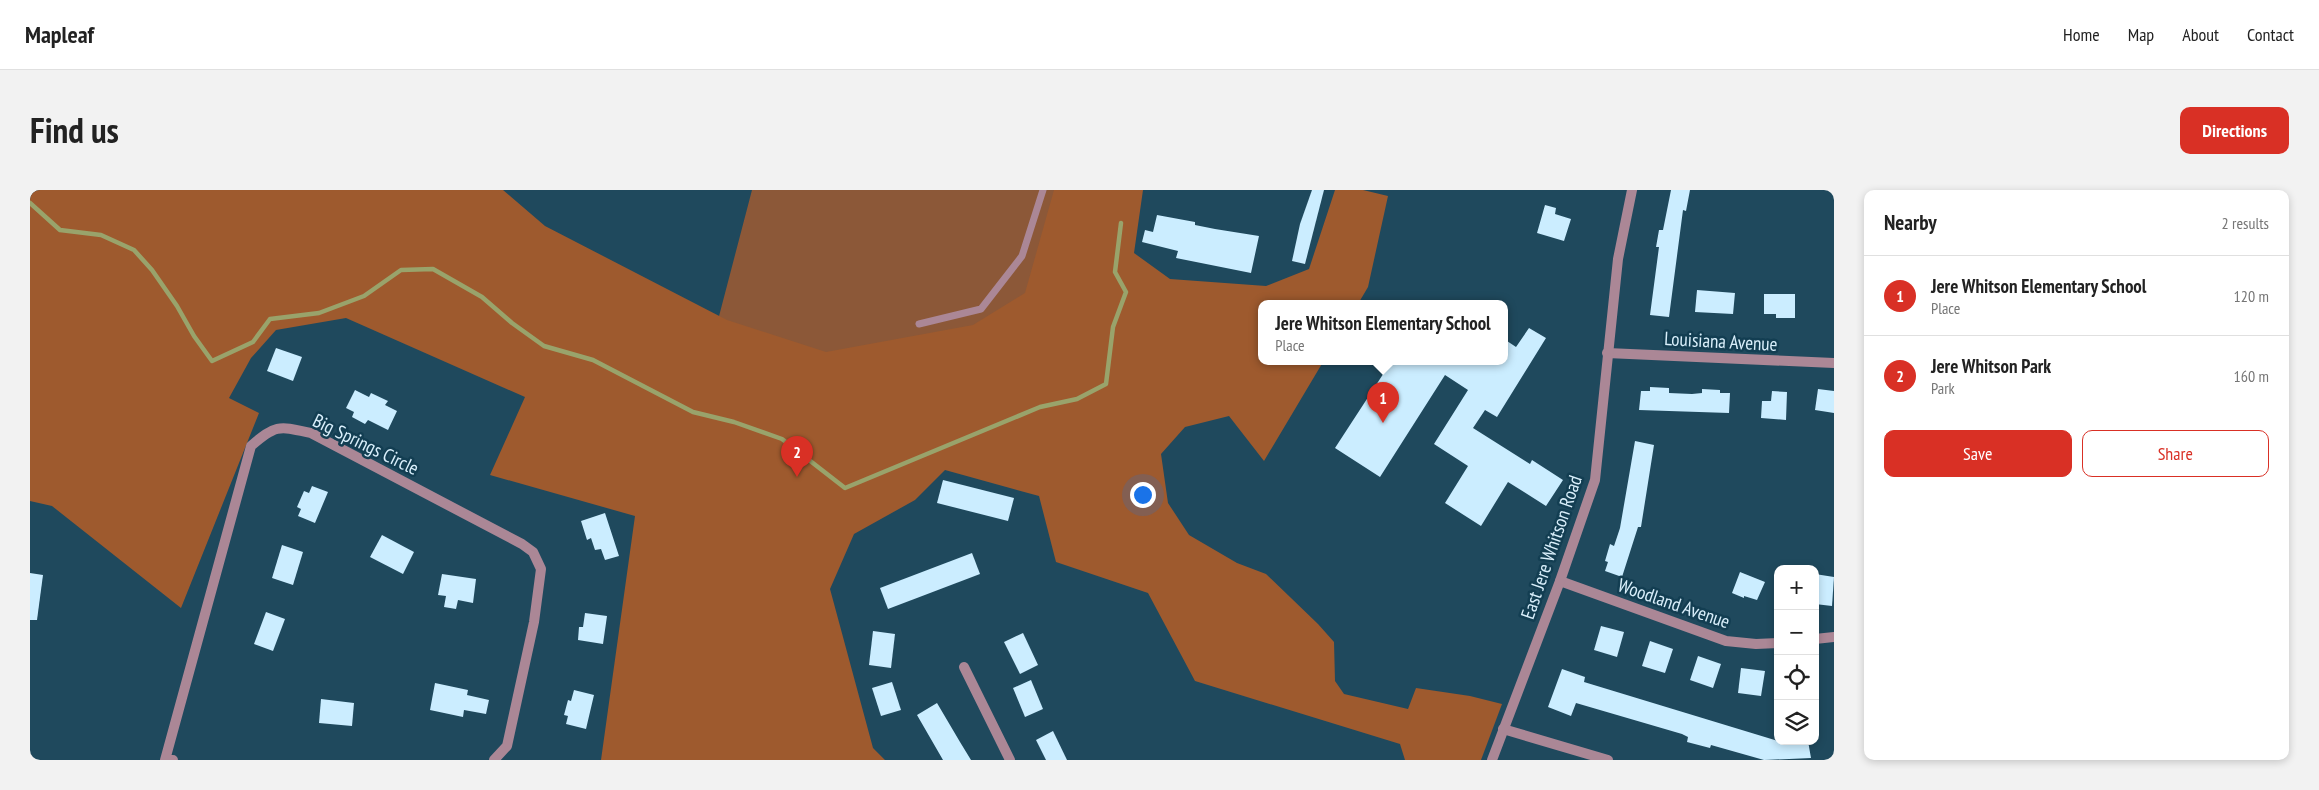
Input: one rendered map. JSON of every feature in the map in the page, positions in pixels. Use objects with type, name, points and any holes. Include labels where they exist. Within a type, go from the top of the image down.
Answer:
[{"type":"street","name":"East Jere Whitson Road","points":[[1492,760],[1560,581],[1595,480],[1618,260],[1632,190]]},
{"type":"street","name":"Louisiana Avenue","points":[[1607,353],[1834,363]]},
{"type":"street","name":"Big Springs Circle","points":[[172,760],[165,760],[251,446],[267,432],[280,427],[311,433],[522,544],[533,552],[541,569],[534,622],[507,746],[494,760]]},
{"type":"street","name":"Woodland Avenue","points":[[1560,581],[1726,641],[1756,644],[1774,642]]},
{"type":"street","points":[[1819,639],[1834,638]]},
{"type":"street","points":[[964,667],[1010,760]]},
{"type":"street","points":[[1503,729],[1608,760]]},
{"type":"lane","points":[[918,324],[980,309],[1022,256],[1043,190]]},
{"type":"shaded area","points":[[30,190],[503,190],[545,226],[727,320],[826,352],[973,325],[1025,293],[1054,190],[1143,190],[1134,253],[1170,279],[1266,286],[1309,269],[1335,190],[1363,190],[1388,196],[1368,287],[1360,300],[1258,300],[1258,365],[1321,365],[1264,461],[1229,416],[1185,427],[1161,454],[1168,503],[1189,535],[1237,563],[1266,574],[1318,624],[1334,642],[1335,681],[1344,694],[1408,709],[1416,688],[1470,696],[1502,704],[1481,760],[1405,760],[1400,744],[1195,681],[1148,593],[1056,562],[1039,496],[945,470],[915,500],[854,534],[830,589],[873,748],[885,760],[601,760],[635,516],[490,475],[525,397],[346,318],[276,330],[251,358],[229,398],[259,413],[181,608],[52,506],[30,501]]},
{"type":"shaded area","points":[[752,190],[1143,190],[946,463],[841,513],[603,760]]},
{"type":"building","points":[[1312,190],[1324,190],[1305,264],[1292,261],[1300,224]]},
{"type":"building","points":[[1671,190],[1690,190],[1686,211],[1683,210],[1669,317],[1650,315],[1659,247],[1656,247],[1659,230],[1663,230]]},
{"type":"building","points":[[1545,205],[1556,208],[1555,214],[1571,219],[1564,241],[1537,233]]},
{"type":"building","points":[[1157,215],[1195,222],[1195,225],[1259,236],[1251,273],[1176,258],[1178,251],[1142,242],[1145,230],[1153,232]]},
{"type":"building","points":[[1697,290],[1735,293],[1733,314],[1695,312]]},
{"type":"building","points":[[1764,294],[1795,294],[1795,318],[1776,318],[1776,314],[1764,314]]},
{"type":"building","points":[[1529,328],[1546,338],[1497,417],[1485,410],[1473,428],[1530,464],[1532,460],[1563,480],[1546,506],[1508,482],[1481,526],[1445,503],[1468,466],[1434,444],[1468,390],[1445,375],[1380,477],[1335,448],[1389,365],[1508,365],[1508,342],[1516,347]]},
{"type":"building","points":[[276,348],[302,357],[293,381],[267,371]]},
{"type":"building","points":[[1650,387],[1669,388],[1669,393],[1702,393],[1702,389],[1720,390],[1720,393],[1730,393],[1729,413],[1639,410],[1641,391],[1650,391]]},
{"type":"building","points":[[1818,389],[1834,391],[1834,413],[1815,410]]},
{"type":"building","points":[[355,390],[369,397],[371,393],[388,401],[385,405],[397,411],[388,430],[368,420],[365,424],[352,417],[354,412],[346,408]]},
{"type":"building","points":[[1772,391],[1787,392],[1786,420],[1761,418],[1762,401],[1771,401]]},
{"type":"building","points":[[1635,441],[1654,445],[1641,527],[1638,527],[1622,577],[1605,571],[1608,562],[1605,561],[1610,544],[1614,546],[1620,528]]},
{"type":"building","points":[[943,480],[1014,498],[1008,521],[937,503]]},
{"type":"building","points":[[312,486],[328,492],[315,523],[298,516],[301,509],[297,507],[304,491],[309,493]]},
{"type":"building","points":[[605,513],[619,556],[605,560],[601,549],[595,550],[591,538],[587,540],[581,521]]},
{"type":"building","points":[[382,535],[414,552],[403,574],[370,557]]},
{"type":"building","points":[[282,545],[303,552],[293,585],[272,578]]},
{"type":"building","points":[[972,553],[980,574],[888,609],[880,588]]},
{"type":"building","points":[[1740,572],[1765,582],[1757,600],[1744,596],[1744,598],[1732,593]]},
{"type":"building","points":[[30,573],[43,575],[37,620],[30,620]]},
{"type":"building","points":[[442,574],[476,579],[473,603],[458,600],[456,609],[444,607],[446,596],[438,595]]},
{"type":"building","points":[[1819,575],[1834,577],[1832,606],[1819,604]]},
{"type":"building","points":[[266,612],[285,619],[273,651],[254,644]]},
{"type":"building","points":[[585,613],[607,616],[603,644],[578,640],[579,627],[583,627]]},
{"type":"building","points":[[1601,626],[1624,632],[1617,657],[1594,650]]},
{"type":"building","points":[[873,631],[895,634],[891,668],[869,665]]},
{"type":"building","points":[[1023,633],[1038,665],[1020,674],[1004,642]]},
{"type":"building","points":[[1650,641],[1673,649],[1665,673],[1642,666]]},
{"type":"building","points":[[1698,656],[1721,664],[1713,688],[1690,680]]},
{"type":"building","points":[[1741,668],[1765,671],[1761,696],[1738,693]]},
{"type":"building","points":[[1562,669],[1585,677],[1584,682],[1774,740],[1774,745],[1809,745],[1811,758],[1764,760],[1711,745],[1710,748],[1687,742],[1688,737],[1682,734],[1576,703],[1571,716],[1548,707]]},
{"type":"building","points":[[1031,680],[1043,709],[1025,717],[1013,688]]},
{"type":"building","points":[[892,682],[901,710],[881,716],[872,688]]},
{"type":"building","points":[[435,683],[468,690],[467,695],[489,700],[486,714],[464,710],[463,717],[430,710]]},
{"type":"building","points":[[574,690],[594,695],[586,729],[566,724],[568,716],[564,715],[568,700],[571,701]]},
{"type":"building","points":[[321,699],[354,703],[352,726],[319,723]]},
{"type":"building","points":[[937,703],[971,760],[943,760],[917,715]]},
{"type":"building","points":[[1053,731],[1067,760],[1046,760],[1036,740]]},
{"type":"waterway","points":[[30,203],[60,230],[101,235],[134,250],[152,270],[212,361],[253,342],[270,319],[319,313],[364,296],[401,270],[433,269],[482,297],[512,323],[544,346],[593,360],[693,412],[734,422],[782,439],[845,488],[1040,407],[1077,399],[1106,384],[1113,327],[1126,292],[1115,272],[1121,223]]},
{"type":"place","name":"Jere Whitson Elementary School","points":[[1383,423]]},
{"type":"place","name":"Jere Whitson Park","points":[[797,477]]}]
